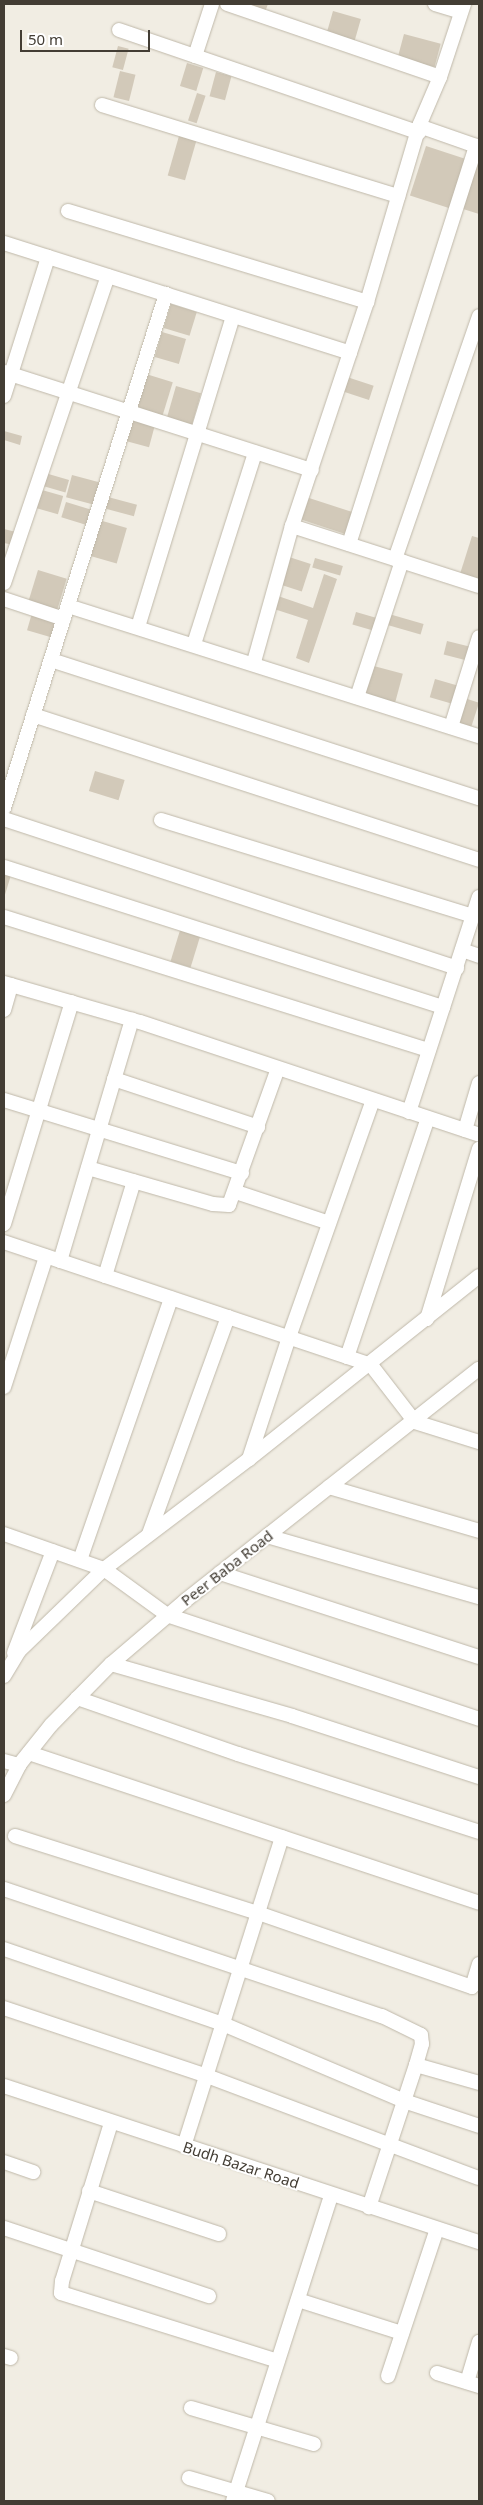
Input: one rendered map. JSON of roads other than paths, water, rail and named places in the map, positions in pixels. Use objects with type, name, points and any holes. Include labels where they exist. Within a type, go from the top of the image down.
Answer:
[{"type":"street","points":[[195,56],[212,4]]},
{"type":"street","points":[[226,4],[440,77]]},
{"type":"street","points":[[254,662],[292,526],[367,302],[419,129],[440,77],[463,8],[435,4]]},
{"type":"street","points":[[119,30],[478,147],[349,544]]},
{"type":"street","points":[[102,105],[398,196]]},
{"type":"street","points":[[68,211],[367,302]]},
{"type":"street","points":[[4,243],[350,353]]},
{"type":"street","points":[[4,396],[7,373],[48,257]]},
{"type":"street","points":[[4,583],[108,276]]},
{"type":"street","points":[[4,808],[166,294]]},
{"type":"street","points":[[138,627],[233,316]]},
{"type":"street","points":[[357,697],[398,560],[479,316]]},
{"type":"street","points":[[7,373],[196,435],[312,470]]},
{"type":"street","points":[[194,644],[255,453]]},
{"type":"street","points":[[292,526],[479,586]]},
{"type":"street","points":[[4,599],[138,627],[254,662],[479,736]]},
{"type":"street","points":[[450,726],[479,636]]},
{"type":"street","points":[[51,660],[479,798]]},
{"type":"street","points":[[33,715],[479,860]]},
{"type":"street","points":[[4,819],[457,968]]},
{"type":"street","points":[[161,820],[474,916]]},
{"type":"street","points":[[4,866],[443,1006]]},
{"type":"street","points":[[409,1112],[479,897]]},
{"type":"street","points":[[4,917],[429,1050]]},
{"type":"street","points":[[462,950],[479,956]]},
{"type":"street","points":[[4,1010],[7,984],[132,1019],[479,1134]]},
{"type":"street","points":[[4,1224],[72,1002]]},
{"type":"street","points":[[60,1261],[132,1019]]},
{"type":"street","points":[[88,1168],[225,1206],[232,1202],[236,1192],[278,1068]]},
{"type":"street","points":[[114,1079],[258,1127]]},
{"type":"street","points":[[465,1130],[479,1083]]},
{"type":"street","points":[[4,1100],[100,1127],[242,1173]]},
{"type":"street","points":[[250,1459],[289,1337],[373,1100]]},
{"type":"street","points":[[347,1357],[428,1118]]},
{"type":"street","points":[[427,1320],[479,1149]]},
{"type":"street","points":[[105,1276],[134,1181]]},
{"type":"street","points":[[236,1192],[329,1223]]},
{"type":"street","points":[[4,1242],[371,1365],[415,1422],[479,1442]]},
{"type":"street","points":[[4,1387],[46,1256]]},
{"type":"street","points":[[6,1673],[18,1651],[104,1569],[371,1365],[479,1276]]},
{"type":"street","points":[[80,1560],[172,1298]]},
{"type":"street","points":[[149,1534],[228,1317]]},
{"type":"street","name":"Peer Baba Road","points":[[4,1795],[19,1765],[77,1698],[111,1664],[167,1616],[329,1487],[474,1380],[479,1369]]},
{"type":"street","points":[[329,1487],[479,1531]]},
{"type":"street","points":[[4,1534],[104,1569],[167,1616],[479,1719]]},
{"type":"street","points":[[267,1536],[479,1597]]},
{"type":"street","points":[[6,1673],[53,1551]]},
{"type":"street","points":[[220,1573],[479,1657]]},
{"type":"street","points":[[111,1664],[292,1716],[479,1777]]},
{"type":"street","points":[[77,1698],[238,1754],[479,1832]]},
{"type":"street","points":[[29,1753],[479,1903]]},
{"type":"street","points":[[4,1761],[19,1765]]},
{"type":"street","points":[[16,1836],[258,1912],[472,1987],[479,1964]]},
{"type":"street","points":[[184,2146],[282,1837]]},
{"type":"street","points":[[4,1889],[240,1970],[382,2016],[421,2035],[422,2044],[416,2065],[369,2207]]},
{"type":"street","points":[[4,1949],[223,2024],[404,2101],[479,2126]]},
{"type":"street","points":[[4,2008],[207,2076],[479,2178]]},
{"type":"street","points":[[416,2065],[479,2083]]},
{"type":"street","name":"Budh Bazar Road","points":[[4,2086],[331,2195],[479,2242]]},
{"type":"street","points":[[111,2122],[59,2290],[61,2293],[278,2361]]},
{"type":"street","points":[[4,2162],[33,2172]]},
{"type":"street","points":[[89,2191],[219,2234]]},
{"type":"street","points":[[234,2497],[331,2195]]},
{"type":"street","points":[[4,2228],[209,2296]]},
{"type":"street","points":[[388,2376],[437,2229]]},
{"type":"street","points":[[298,2300],[402,2333]]},
{"type":"street","points":[[437,2373],[473,2384],[479,2342]]},
{"type":"street","points":[[191,2408],[314,2444]]},
{"type":"street","points":[[189,2478],[234,2497],[268,2501]]}]
